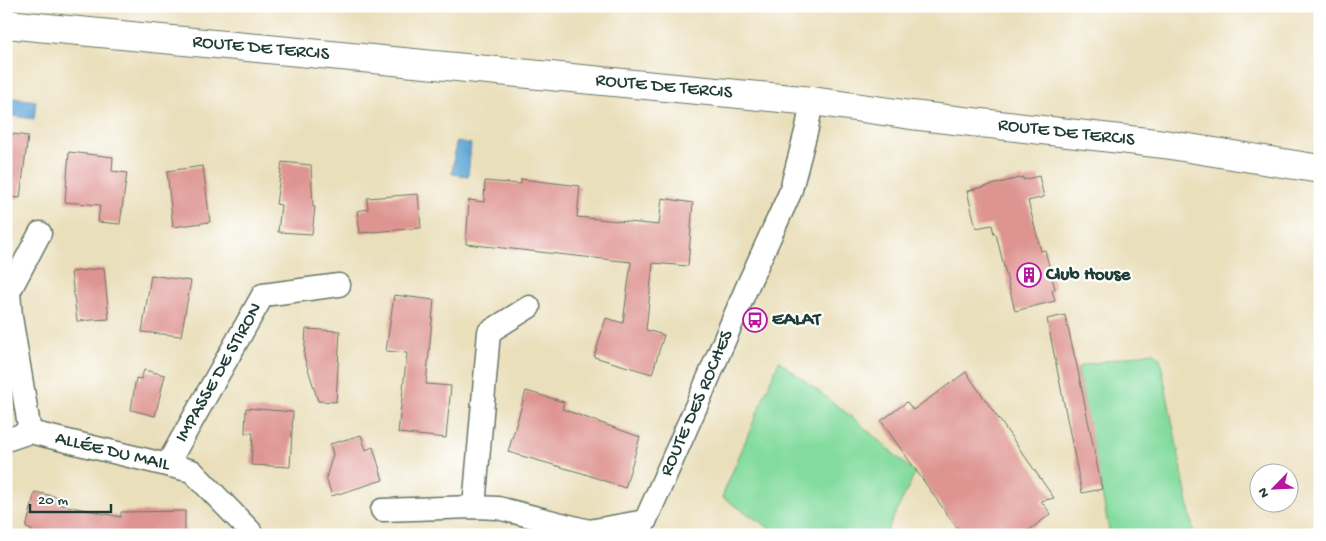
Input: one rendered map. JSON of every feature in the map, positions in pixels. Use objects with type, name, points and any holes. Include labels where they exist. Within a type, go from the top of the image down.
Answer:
[{"type":"main road","name":"ROUTE DE TERCIS","points":[[6,24],[812,101],[911,115],[1164,144],[1320,169]]},
{"type":"street","name":"ROUTE DES ROCHES","points":[[642,528],[790,193],[812,101]]},
{"type":"street","points":[[30,432],[8,291],[40,233]]},
{"type":"street","name":"IMPASSE DE STIRON","points":[[167,465],[263,295],[339,285]]},
{"type":"street","points":[[474,507],[488,332],[529,306]]},
{"type":"street","name":"ALLÉE DU MAIL","points":[[6,440],[30,432],[192,471],[250,531],[251,535]]},
{"type":"street","points":[[382,510],[498,508],[589,531],[642,528]]},
{"type":"green space","points":[[1152,352],[1160,358],[1194,535],[1110,535],[1078,371],[1080,366]]},
{"type":"green space","points":[[779,361],[857,421],[915,473],[885,535],[780,535],[722,497]]},
{"type":"water","points":[[6,97],[36,101],[34,119],[6,115]]},
{"type":"water","points":[[456,142],[471,144],[468,176],[452,174]]},
{"type":"building","points":[[6,133],[28,136],[20,198],[6,197]]},
{"type":"building","points":[[69,152],[113,157],[112,171],[127,173],[120,224],[98,222],[100,205],[65,202]]},
{"type":"building","points":[[282,162],[311,165],[313,207],[315,207],[312,234],[278,232],[281,205],[276,204]]},
{"type":"building","points":[[203,166],[210,222],[173,227],[167,171]]},
{"type":"building","points":[[1039,176],[1044,197],[1028,201],[1041,251],[1045,250],[1055,289],[1052,290],[1055,301],[1015,311],[996,234],[994,234],[992,225],[976,228],[967,191],[1023,177],[1023,180]]},
{"type":"building","points":[[521,179],[580,186],[577,217],[659,225],[662,198],[693,203],[688,266],[653,263],[646,330],[664,335],[652,374],[594,357],[606,318],[623,323],[631,262],[466,244],[469,200],[484,202],[485,181],[521,184]]},
{"type":"building","points":[[418,194],[421,228],[360,233],[357,211],[368,209],[367,198]]},
{"type":"building","points":[[104,268],[109,319],[77,321],[71,272]]},
{"type":"building","points":[[151,275],[191,281],[181,336],[142,332]]},
{"type":"building","points":[[394,295],[434,300],[426,384],[451,386],[446,438],[398,433],[407,353],[386,351]]},
{"type":"building","points":[[1065,315],[1102,489],[1082,493],[1047,319]]},
{"type":"building","points":[[306,329],[340,331],[336,402],[318,401],[304,356]]},
{"type":"building","points":[[144,370],[165,375],[155,416],[131,410],[136,378],[141,379]]},
{"type":"building","points":[[966,372],[1054,498],[1041,501],[1051,514],[1022,535],[962,535],[881,421],[907,402],[913,410]]},
{"type":"building","points":[[526,391],[564,402],[562,409],[640,437],[625,488],[582,473],[508,452]]},
{"type":"building","points":[[246,408],[293,412],[290,467],[251,465],[253,433],[245,433]]},
{"type":"building","points":[[361,435],[366,450],[373,447],[383,480],[332,496],[326,478],[333,454],[330,444]]},
{"type":"building","points":[[35,492],[58,497],[57,504],[121,517],[121,512],[185,511],[185,535],[31,535],[32,530],[26,528]]},
{"type":"place","name":"Club House","points":[[1029,275]]},
{"type":"place","name":"EALAT","points":[[755,320]]}]
